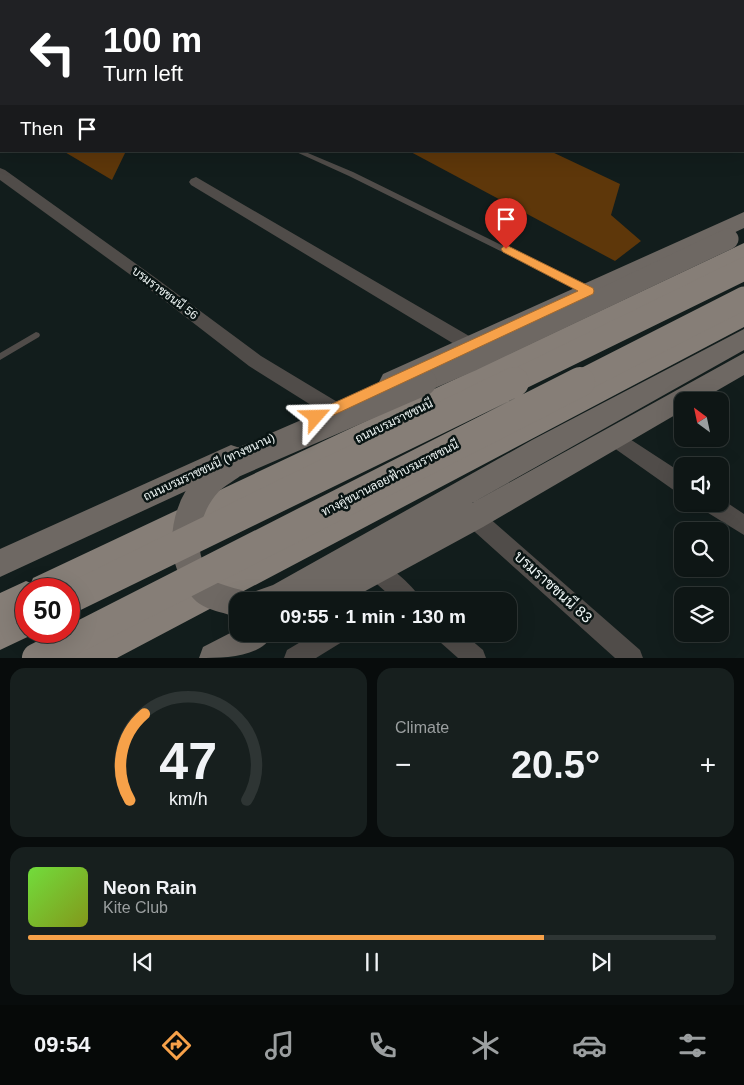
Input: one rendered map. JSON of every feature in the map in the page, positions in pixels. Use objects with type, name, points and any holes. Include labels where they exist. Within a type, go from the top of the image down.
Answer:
[{"type":"main road","name":"ถนนบรมราชชนนี (ทางขนาน)","points":[[2,561],[744,219]]},
{"type":"main road","name":"ถนนบรมราชชนนี","points":[[66,578],[739,241]]},
{"type":"main road","points":[[229,601],[220,599],[204,590],[192,572],[185,551],[186,529],[194,503],[209,482],[234,464],[739,241]]},
{"type":"main road","points":[[80,594],[744,269]]},
{"type":"main road","name":"ทางคู่ขนานลอยฟ้าบรมราชชนนี","points":[[37,658],[744,298]]},
{"type":"main road","points":[[81,658],[744,315]]},
{"type":"main road","points":[[289,592],[541,449],[744,339]]},
{"type":"main road","points":[[335,592],[473,517],[744,363]]},
{"type":"main road","points":[[0,610],[15,602]]},
{"type":"main road","points":[[0,633],[15,626]]},
{"type":"main road","points":[[214,658],[243,642]]},
{"type":"street","name":"บรมราชชนนี 56","points":[[0,173],[148,280],[255,361],[333,409]]},
{"type":"street","points":[[196,182],[470,345]]},
{"type":"street","points":[[612,437],[674,479]]},
{"type":"street","points":[[724,512],[744,525]]},
{"type":"street","name":"บรมราชชนนี 83","points":[[473,517],[632,658]]},
{"type":"street","points":[[376,570],[395,592]]},
{"type":"street","points":[[295,658],[321,642]]},
{"type":"street","points":[[457,642],[475,658]]},
{"type":"lane","points":[[307,153],[589,291]]},
{"type":"lane","points":[[0,357],[36,335]]},
{"type":"shaded area","points":[[65,152],[126,152],[112,180]]},
{"type":"shaded area","points":[[411,152],[552,152],[620,184],[611,215],[641,241],[615,261]]},
{"type":"route","points":[[316,417],[589,291],[506,249]]}]
